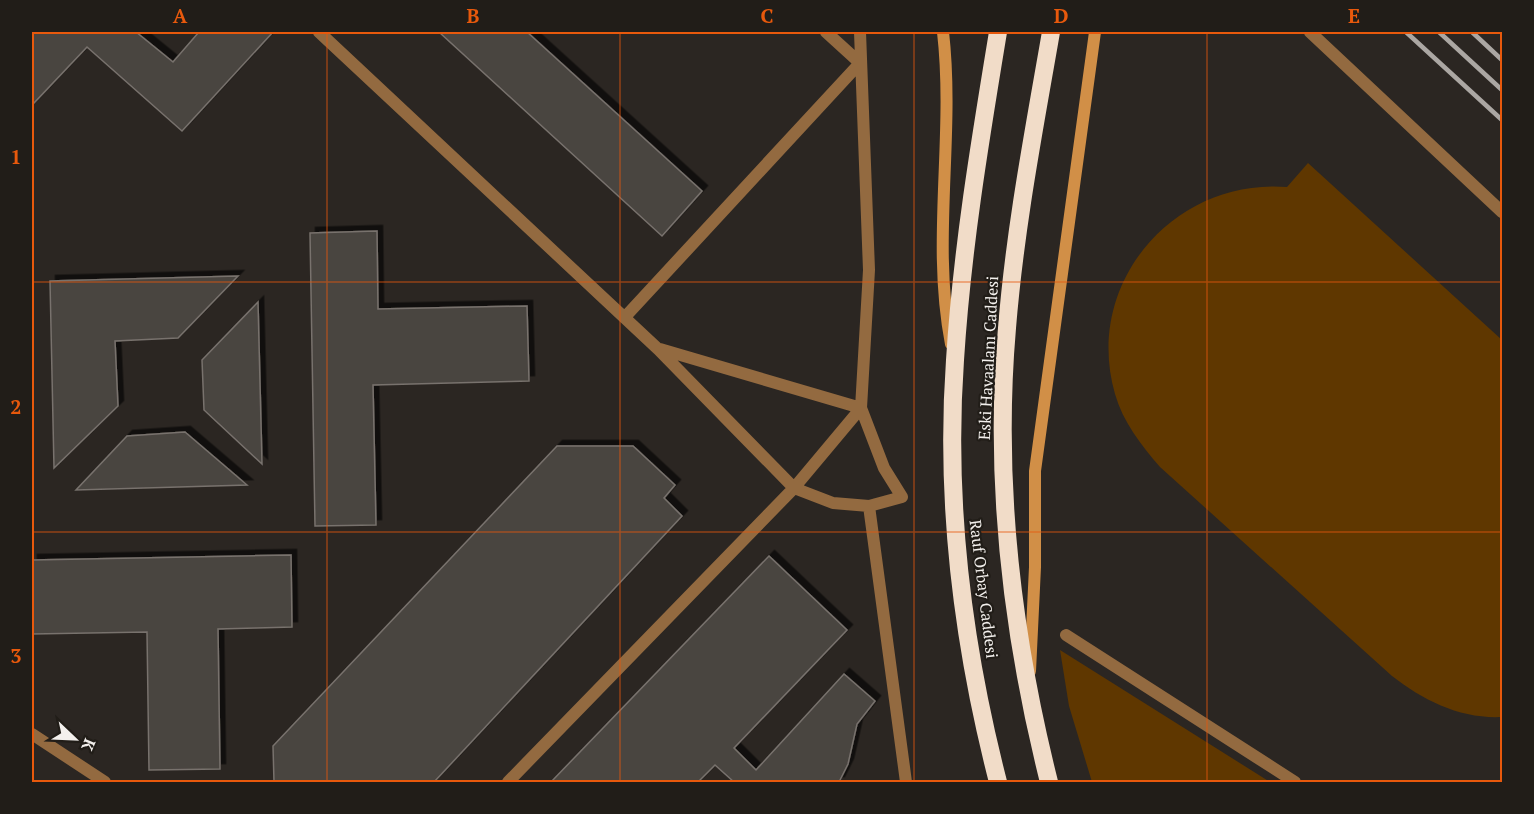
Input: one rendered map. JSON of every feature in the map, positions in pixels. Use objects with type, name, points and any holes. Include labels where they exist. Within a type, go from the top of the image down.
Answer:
[{"type":"highway","name":"Eski Havaalanı Caddesi","points":[[954,361],[971,192],[998,32]]},
{"type":"highway","name":"Eski Havaalanı Caddesi","points":[[1028,687],[1009,553],[1004,493],[1003,412],[1012,273],[1051,32]]},
{"type":"highway","name":"Rauf Orbay Caddesi","points":[[954,361],[953,451],[958,562],[988,742],[998,783]]},
{"type":"highway","points":[[1028,687],[1049,783]]},
{"type":"main road","points":[[943,32],[945,152],[941,246],[945,312],[954,361]]},
{"type":"main road","points":[[1028,687],[1034,641],[1035,471],[1095,32]]},
{"type":"lane","points":[[319,32],[625,317],[794,488],[833,502],[869,506],[902,497],[885,468],[861,408],[869,270],[860,32]]},
{"type":"lane","points":[[826,32],[860,63]]},
{"type":"lane","points":[[1310,32],[1503,212]]},
{"type":"lane","points":[[625,317],[860,63]]},
{"type":"lane","points":[[658,349],[861,408]]},
{"type":"lane","points":[[508,783],[794,488],[861,408]]},
{"type":"lane","points":[[869,506],[906,783]]},
{"type":"lane","points":[[1066,635],[1294,783]]},
{"type":"lane","points":[[32,734],[105,783]]},
{"type":"shaded area","points":[[1308,163],[1502,340],[1502,717],[1472,715],[1444,707],[1417,693],[1392,676],[1160,467],[1133,433],[1118,404],[1109,353],[1112,314],[1126,277],[1147,246],[1174,219],[1208,200],[1246,189],[1287,187]]},
{"type":"shaded area","points":[[1060,650],[1270,782],[1092,782],[1069,706]]},
{"type":"building","points":[[32,32],[136,32],[173,62],[199,32],[273,32],[182,131],[87,47],[32,105]]},
{"type":"building","points":[[439,32],[527,32],[702,191],[662,236]]},
{"type":"building","points":[[377,231],[378,309],[527,306],[529,381],[373,385],[376,525],[315,526],[310,233]]},
{"type":"building","points":[[238,276],[178,338],[115,341],[118,406],[54,468],[50,281]]},
{"type":"building","points":[[258,302],[262,464],[204,410],[202,360]]},
{"type":"building","points":[[185,432],[247,485],[76,490],[127,436]]},
{"type":"building","points":[[557,446],[633,446],[675,485],[664,498],[682,516],[434,782],[274,782],[273,746]]},
{"type":"building","points":[[291,555],[292,627],[218,629],[220,769],[149,770],[147,632],[32,634],[32,560]]},
{"type":"building","points":[[769,556],[847,630],[734,748],[756,770],[844,674],[875,701],[857,724],[848,764],[839,782],[734,782],[715,765],[698,782],[551,782]]},
{"type":"railway","points":[[1406,32],[1502,120]]},
{"type":"railway","points":[[1439,32],[1502,90]]},
{"type":"railway","points":[[1472,32],[1502,60]]}]
